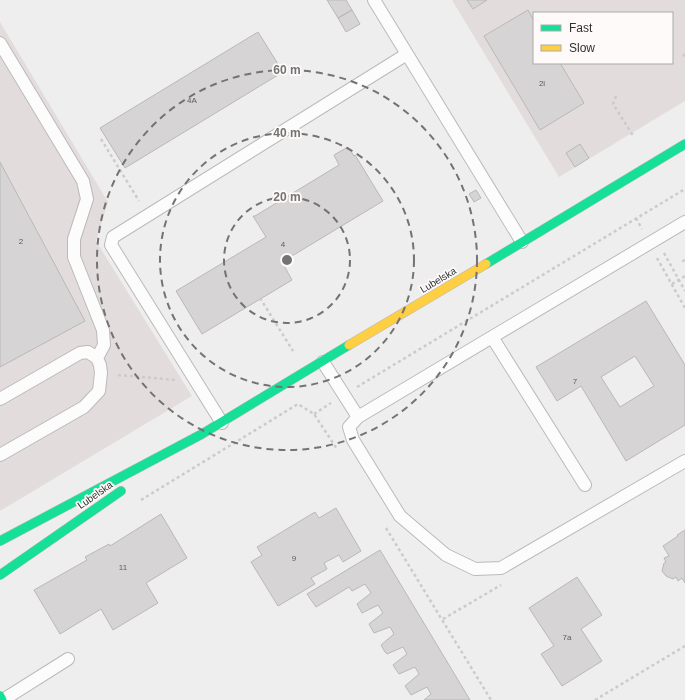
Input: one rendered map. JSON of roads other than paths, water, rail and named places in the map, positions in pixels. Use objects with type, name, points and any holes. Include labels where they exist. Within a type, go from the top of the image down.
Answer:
[{"type":"main road","name":"Lubelska","points":[[0,541],[222,423],[685,144]]},
{"type":"main road","name":"Lubelska","points":[[144,475],[202,434]]},
{"type":"main road","name":"Lubelska","points":[[0,575],[131,484]]},
{"type":"main road","points":[[0,696],[3,700]]},
{"type":"lane","points":[[374,0],[522,242]]},
{"type":"lane","points":[[0,43],[83,181],[87,199],[74,239],[74,257],[103,330],[104,346],[97,358]]},
{"type":"lane","points":[[222,423],[111,245],[113,237],[407,54]]},
{"type":"lane","points":[[685,222],[358,417],[349,427],[353,440],[400,516],[446,555],[475,569],[502,568],[685,461]]},
{"type":"lane","points":[[492,337],[585,485]]},
{"type":"lane","points":[[0,399],[80,353],[88,352],[97,358],[100,365],[101,373],[99,391],[84,407],[0,455]]},
{"type":"lane","points":[[323,362],[358,417]]},
{"type":"lane","points":[[3,700],[68,659]]}]
